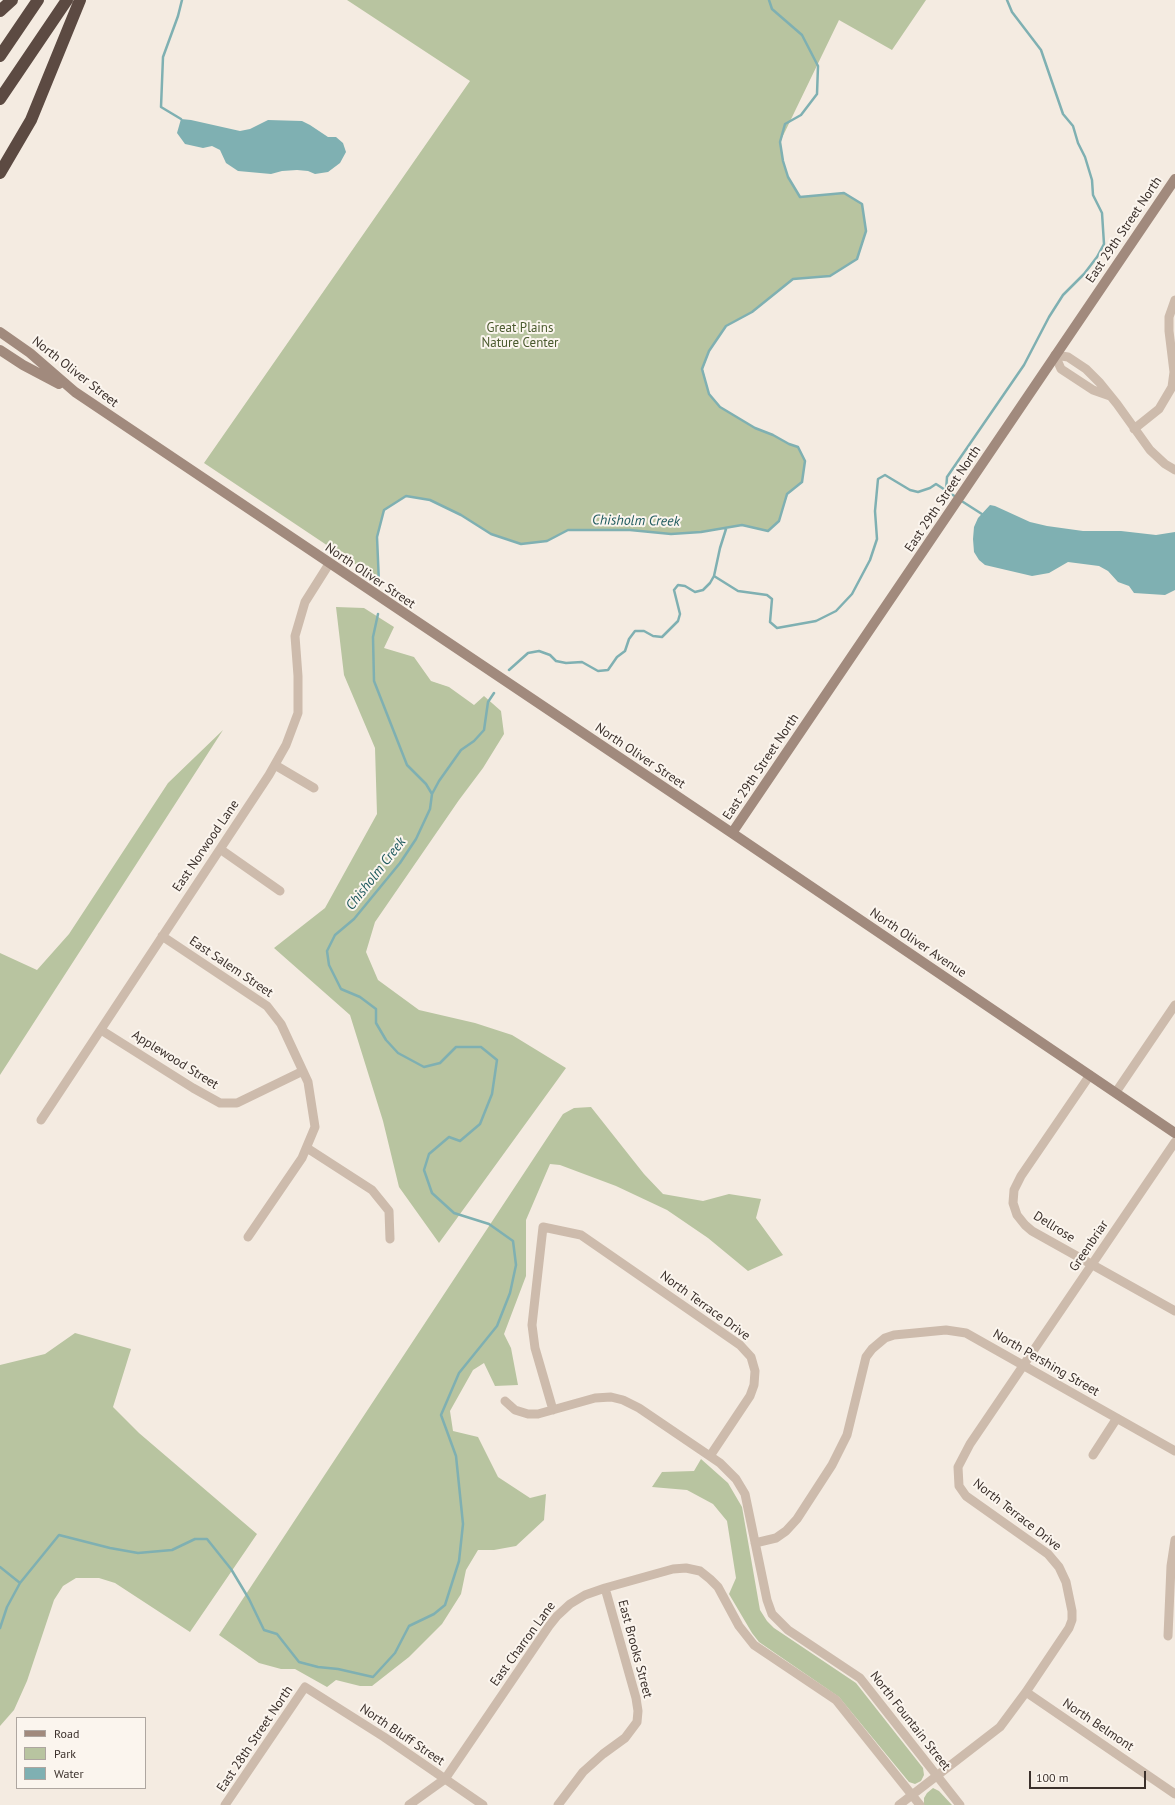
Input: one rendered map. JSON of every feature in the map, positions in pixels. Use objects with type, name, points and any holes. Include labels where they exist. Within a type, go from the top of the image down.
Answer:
[{"type":"highway","points":[[0,11],[12,0]]},
{"type":"highway","points":[[0,56],[38,0]]},
{"type":"highway","points":[[0,99],[67,0]]},
{"type":"highway","points":[[0,173],[31,120],[80,0]]},
{"type":"main road","name":"East 29th Street North","points":[[732,833],[951,512],[1055,355],[1175,179]]},
{"type":"main road","name":"North Oliver Street","points":[[0,332],[30,353],[75,392],[329,564],[732,833]]},
{"type":"main road","points":[[0,350],[23,365],[75,392]]},
{"type":"main road","name":"North Oliver Avenue","points":[[732,833],[1090,1075]]},
{"type":"main road","points":[[1090,1075],[1175,1133]]},
{"type":"street","points":[[1134,429],[1159,409],[1174,387],[1169,317],[1175,300]]},
{"type":"street","points":[[1055,355],[1061,369],[1093,390],[1110,396]]},
{"type":"street","points":[[1055,355],[1068,357],[1086,369],[1117,404],[1150,450],[1165,464],[1175,470]]},
{"type":"street","name":"East Norwood Lane","points":[[41,1120],[275,765],[286,745],[298,712],[298,676],[295,636],[305,602],[329,564]]},
{"type":"street","points":[[275,765],[314,788]]},
{"type":"street","points":[[220,849],[280,891]]},
{"type":"street","name":"East Salem Street","points":[[162,936],[267,1006],[281,1024],[308,1082],[315,1127],[307,1148],[302,1158],[248,1237]]},
{"type":"street","points":[[1116,1092],[1175,1005]]},
{"type":"street","name":"Applewood Street","points":[[101,1030],[193,1088],[220,1102],[237,1103],[303,1071]]},
{"type":"street","name":"Dellrose","points":[[1090,1075],[1021,1176],[1014,1190],[1013,1203],[1017,1215],[1025,1225],[1175,1312]]},
{"type":"street","name":"Greenbriar","points":[[958,1467],[970,1444],[1175,1142]]},
{"type":"street","points":[[307,1148],[372,1190],[389,1211],[390,1239]]},
{"type":"street","name":"North Terrace Drive","points":[[553,1410],[536,1348],[532,1325],[543,1227],[581,1235],[740,1345],[751,1357],[755,1371],[754,1384],[750,1396],[710,1456]]},
{"type":"street","name":"North Pershing Street","points":[[754,1543],[776,1538],[786,1531],[797,1519],[832,1465],[847,1435],[866,1357],[872,1348],[885,1338],[894,1335],[946,1330],[966,1333],[1175,1451]]},
{"type":"street","name":"North Fountain Street","points":[[505,1401],[516,1410],[528,1414],[553,1410],[595,1398],[611,1397],[623,1400],[720,1463],[736,1479],[744,1494],[767,1600],[772,1614],[788,1630],[860,1678],[960,1805]]},
{"type":"street","points":[[1093,1455],[1117,1418]]},
{"type":"street","name":"North Terrace Drive","points":[[899,1805],[1000,1727],[1026,1692],[1069,1628],[1072,1620],[1072,1611],[1066,1582],[1059,1566],[1048,1554],[966,1496],[959,1486],[958,1467]]},
{"type":"street","points":[[1168,1636],[1171,1566],[1175,1540]]},
{"type":"street","name":"East Charron Lane","points":[[409,1805],[445,1779],[557,1616],[570,1604],[586,1595],[605,1588],[673,1569],[686,1568],[700,1571],[718,1587],[739,1626],[754,1645],[836,1700],[912,1795]]},
{"type":"street","name":"East Brooks Street","points":[[558,1805],[583,1772],[603,1754],[625,1738],[637,1722],[638,1712],[636,1698],[605,1588]]},
{"type":"street","name":"North Bluff Street","points":[[305,1687],[384,1737],[483,1805]]},
{"type":"street","name":"East 28th Street North","points":[[225,1805],[305,1687]]},
{"type":"street","name":"North Belmont","points":[[1026,1692],[1175,1794]]},
{"type":"street","points":[[912,1795],[920,1805]]},
{"type":"green space","name":"Great Plains Nature Center","points":[[347,0],[926,0],[892,50],[839,20],[780,142],[783,161],[788,177],[800,197],[844,193],[862,204],[866,231],[857,259],[830,276],[793,279],[752,312],[726,326],[709,351],[703,369],[709,394],[720,407],[755,428],[798,447],[805,461],[802,482],[788,494],[779,521],[768,531],[741,525],[701,532],[671,534],[630,530],[568,530],[547,541],[521,544],[491,534],[461,515],[430,500],[406,496],[384,510],[377,537],[379,580],[204,463],[470,81]]},
{"type":"green space","points":[[336,607],[364,608],[394,627],[384,648],[414,657],[431,681],[449,687],[474,705],[484,696],[501,711],[504,734],[483,768],[459,800],[375,922],[366,952],[378,980],[419,1010],[475,1023],[512,1035],[566,1068],[439,1243],[399,1187],[383,1121],[350,1015],[274,948],[325,908],[377,814],[375,748],[344,675]]},
{"type":"green space","points":[[223,730],[0,1075],[0,953],[37,970],[69,934],[168,783]]},
{"type":"green space","points":[[591,1107],[644,1174],[663,1194],[703,1201],[729,1194],[761,1199],[756,1218],[783,1255],[748,1271],[708,1238],[667,1210],[616,1186],[560,1165],[550,1164],[526,1220],[526,1276],[504,1334],[511,1348],[518,1385],[495,1386],[484,1363],[473,1370],[450,1411],[453,1431],[478,1437],[498,1477],[530,1498],[546,1494],[544,1520],[516,1546],[494,1550],[478,1550],[466,1570],[461,1594],[442,1624],[409,1657],[372,1686],[360,1686],[336,1680],[327,1687],[295,1669],[281,1669],[259,1663],[219,1635],[563,1114],[574,1108]]},
{"type":"green space","points":[[75,1333],[131,1349],[113,1407],[139,1433],[257,1534],[190,1632],[115,1583],[99,1578],[76,1578],[63,1586],[54,1600],[27,1681],[14,1710],[0,1726],[0,1365],[45,1354]]},
{"type":"green space","points":[[701,1459],[728,1483],[742,1507],[760,1610],[767,1621],[774,1628],[856,1683],[923,1768],[924,1775],[921,1781],[915,1784],[909,1782],[839,1697],[759,1642],[752,1633],[729,1594],[736,1578],[727,1521],[713,1504],[687,1490],[652,1487],[662,1472],[694,1471]]},
{"type":"green space","points":[[933,1788],[939,1791],[952,1805],[924,1805],[924,1798]]},
{"type":"water","points":[[181,119],[240,131],[250,129],[268,120],[302,121],[328,137],[336,137],[343,143],[346,152],[340,163],[328,172],[315,174],[308,171],[297,170],[282,171],[271,174],[238,171],[226,163],[220,150],[212,146],[203,148],[185,144],[177,133]]},
{"type":"water","points":[[990,505],[1030,522],[1047,526],[1083,531],[1121,531],[1156,535],[1175,532],[1175,590],[1165,595],[1134,593],[1129,586],[1118,582],[1108,571],[1099,566],[1068,562],[1049,573],[1032,576],[985,565],[979,560],[974,552],[974,527],[978,518]]},
{"type":"waterway","points":[[181,119],[161,107],[163,57],[178,16],[182,0]]},
{"type":"waterway","name":"Chisholm Creek","points":[[379,583],[377,537],[384,510],[406,496],[430,500],[461,515],[491,534],[521,544],[547,541],[568,530],[630,530],[671,534],[701,532],[742,525],[768,531],[779,521],[787,494],[802,482],[805,461],[798,447],[755,428],[720,407],[709,394],[702,369],[709,351],[726,326],[752,312],[793,279],[830,276],[857,259],[866,231],[862,204],[844,193],[800,197],[788,177],[783,161],[780,142],[785,124],[801,115],[817,94],[818,66],[802,35],[772,9],[769,0]]},
{"type":"waterway","points":[[946,490],[947,477],[1024,365],[1049,317],[1063,295],[1084,274],[1097,257],[1104,244],[1102,213],[1093,195],[1092,180],[1073,126],[1063,114],[1041,50],[1012,12],[1007,0]]},
{"type":"waterway","points":[[714,576],[738,591],[767,595],[772,599],[770,622],[777,628],[816,621],[836,611],[852,594],[870,560],[877,539],[875,511],[878,479],[885,475],[910,490],[918,492],[930,488],[936,484],[956,497]]},
{"type":"waterway","points":[[960,500],[985,516]]},
{"type":"waterway","points":[[509,670],[528,653],[539,651],[550,655],[556,661],[566,663],[582,662],[598,671],[608,670],[617,657],[625,651],[629,639],[635,631],[644,631],[653,636],[662,637],[678,621],[680,614],[674,590],[678,585],[685,586],[695,592],[703,590],[710,583],[714,576],[726,529]]},
{"type":"waterway","points":[[0,1628],[7,1607],[20,1583],[59,1535],[110,1548],[138,1553],[172,1550],[195,1539],[207,1539],[231,1569],[249,1599],[264,1630],[277,1634],[299,1662],[373,1677],[395,1653],[409,1626],[434,1614],[445,1605],[459,1561],[463,1524],[456,1456],[441,1415],[459,1373],[497,1326],[510,1293],[516,1265],[513,1241],[489,1224],[454,1213],[432,1193],[424,1170],[429,1154],[449,1137],[460,1141],[480,1124],[492,1094],[497,1060],[481,1047],[456,1047],[440,1063],[424,1067],[398,1053],[386,1040],[376,1023],[376,1009],[360,997],[341,989],[329,965],[327,951],[335,935],[354,919],[400,863],[416,839],[430,809],[432,794],[426,784],[407,765],[374,681],[373,637],[378,614]]},
{"type":"waterway","points":[[432,794],[439,781],[461,750],[474,741],[484,730],[488,702],[494,693]]},
{"type":"waterway","points":[[0,1567],[20,1583]]}]
